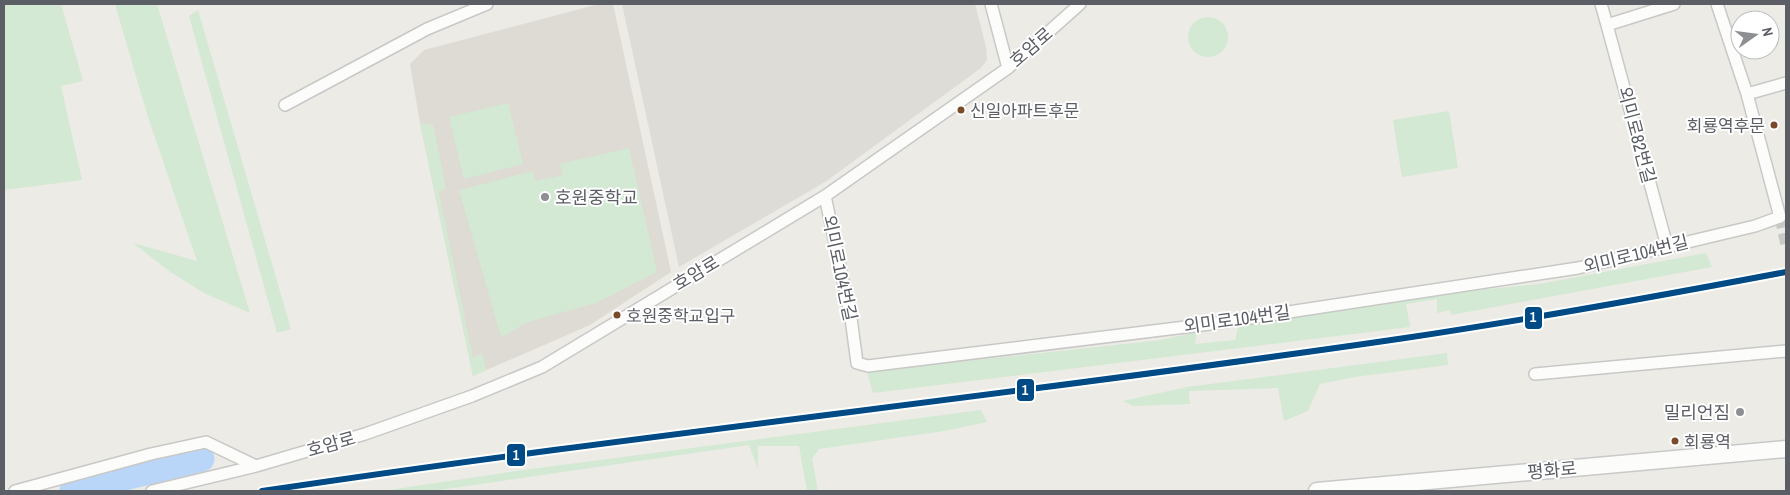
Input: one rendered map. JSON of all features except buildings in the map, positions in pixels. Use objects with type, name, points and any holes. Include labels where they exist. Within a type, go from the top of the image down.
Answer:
[{"type":"main road","name":"평화로","points":[[1317,491],[1408,487],[1786,449]]},
{"type":"street","points":[[285,106],[427,29],[487,4]]},
{"type":"street","points":[[991,4],[1008,68]]},
{"type":"street","name":"호암로","points":[[152,491],[256,466],[365,434],[472,396],[542,366],[825,196],[1008,68],[1080,4]]},
{"type":"street","name":"외미로82번길","points":[[1601,4],[1667,246]]},
{"type":"street","points":[[1607,25],[1674,4]]},
{"type":"street","points":[[1717,4],[1747,94],[1786,83]]},
{"type":"street","name":"외미로104번길","points":[[825,196],[851,318],[857,362],[868,366],[1219,322],[1578,268],[1755,226],[1780,217],[1747,94]]},
{"type":"street","points":[[1536,374],[1786,351]]},
{"type":"street","points":[[15,491],[151,454],[206,442],[256,466]]},
{"type":"shaded area","name":"호원중학교","points":[[599,4],[613,4],[671,272],[590,325],[473,376],[420,123],[410,64],[424,50]]},
{"type":"shaded area","points":[[622,4],[975,4],[986,47],[987,60],[981,68],[825,182],[679,267]]},
{"type":"green space","points":[[4,4],[61,4],[83,81],[61,86],[82,180],[4,190]]},
{"type":"green space","points":[[115,4],[157,4],[250,313],[204,293],[169,271],[133,243],[197,261],[147,114]]},
{"type":"green space","points":[[198,10],[291,329],[277,333],[189,16]]},
{"type":"green space","points":[[1212,17],[1219,20],[1225,26],[1228,37],[1227,45],[1219,54],[1212,57],[1204,57],[1197,54],[1189,45],[1188,33],[1191,26],[1200,18]]},
{"type":"green space","points":[[508,103],[523,164],[464,179],[449,117]]},
{"type":"green space","points":[[1449,111],[1458,168],[1402,177],[1393,120]]},
{"type":"green space","points":[[420,123],[433,125],[446,188],[439,192],[473,358],[482,353],[486,370],[473,376]]},
{"type":"green space","points":[[629,148],[657,272],[596,303],[528,322],[501,337],[459,190],[533,171],[535,181],[559,176],[563,175],[560,164]]},
{"type":"green space","points":[[1706,253],[1712,267],[1451,315],[1450,310],[1437,313],[1437,299],[1406,304],[1410,327],[873,393],[867,372],[1161,340],[1197,332],[1195,344],[1235,340],[1239,324],[1450,293],[1539,284]]},
{"type":"green space","points":[[1447,353],[1448,365],[1355,377],[1320,384],[1308,411],[1284,421],[1278,388],[1189,391],[1190,404],[1133,406],[1123,401],[1187,387]]},
{"type":"green space","points":[[981,410],[987,422],[944,431],[819,449],[812,459],[818,491],[807,491],[799,446],[758,446],[758,469],[749,445],[433,491],[382,491],[516,471]]},
{"type":"waterway","points":[[72,491],[202,459]]},
{"type":"tunnel","points":[[1780,217],[1786,245]]},
{"type":"transit line","name":"1","points":[[262,491],[405,470],[1120,378],[1405,338],[1595,307],[1786,272]]},
{"type":"place","name":"신일아파트후문","points":[[961,110]]},
{"type":"place","name":"회룡역후문","points":[[1774,125]]},
{"type":"place","name":"호원중학교","points":[[545,197]]},
{"type":"place","name":"호원중학교입구","points":[[617,315]]},
{"type":"place","name":"밀리언짐","points":[[1740,412]]},
{"type":"place","name":"회룡역","points":[[1675,441]]}]
